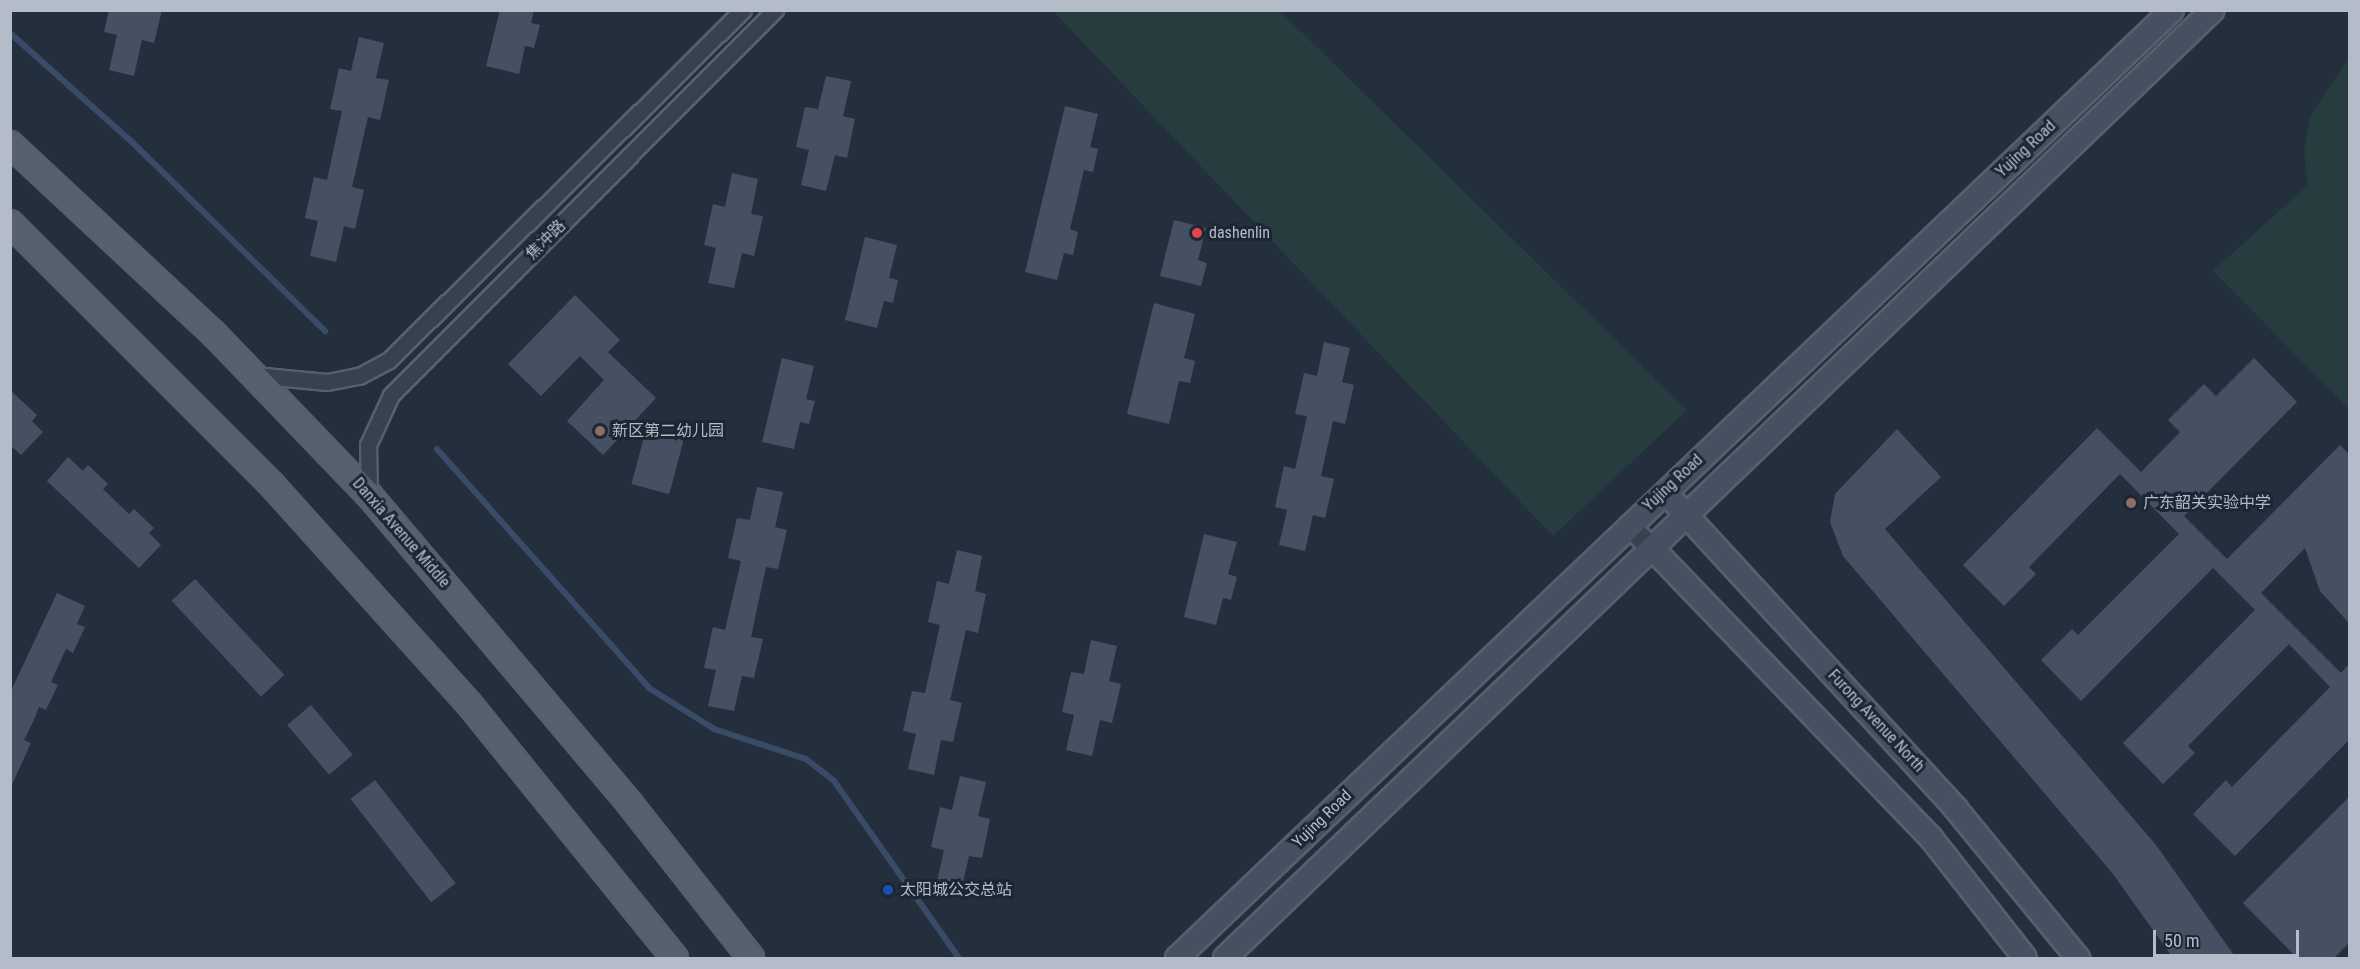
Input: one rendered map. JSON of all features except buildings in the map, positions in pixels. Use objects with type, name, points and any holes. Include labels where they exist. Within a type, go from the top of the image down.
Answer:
[{"type":"main road","name":"Yujing Road","points":[[1177,958],[2172,10]]},
{"type":"main road","name":"Yujing Road","points":[[1225,958],[2213,10]]},
{"type":"main road","name":"Danxia Avenue Middle","points":[[10,144],[254,375],[369,495],[623,795],[751,958]]},
{"type":"main road","points":[[10,223],[272,484],[470,705],[675,958]]},
{"type":"main road","name":"Furong Avenue North","points":[[1665,492],[1956,809],[2078,958]]},
{"type":"main road","points":[[1652,548],[1916,821],[2025,958]]},
{"type":"street","name":"焦冲路","points":[[254,375],[327,382],[359,376],[389,360],[744,10]]},
{"type":"street","name":"焦冲路","points":[[369,495],[368,445],[391,395],[775,10]]},
{"type":"street","points":[[1629,526],[1652,548]]},
{"type":"green space","points":[[1053,11],[1280,11],[1687,410],[1553,536]]},
{"type":"green space","points":[[2349,58],[2349,409],[2213,271],[2308,185],[2304,153],[2310,116]]},
{"type":"waterway","points":[[10,33],[131,141],[325,331]]},
{"type":"waterway","points":[[437,449],[649,688],[714,729],[806,759],[834,781],[959,958]]},
{"type":"place","name":"dashenlin","points":[[1197,233]]},
{"type":"place","name":"新区第二幼儿园","points":[[600,431]]},
{"type":"place","name":"广东韶关实验中学","points":[[2131,503]]},
{"type":"place","name":"太阳城公交总站","points":[[888,890]]}]
